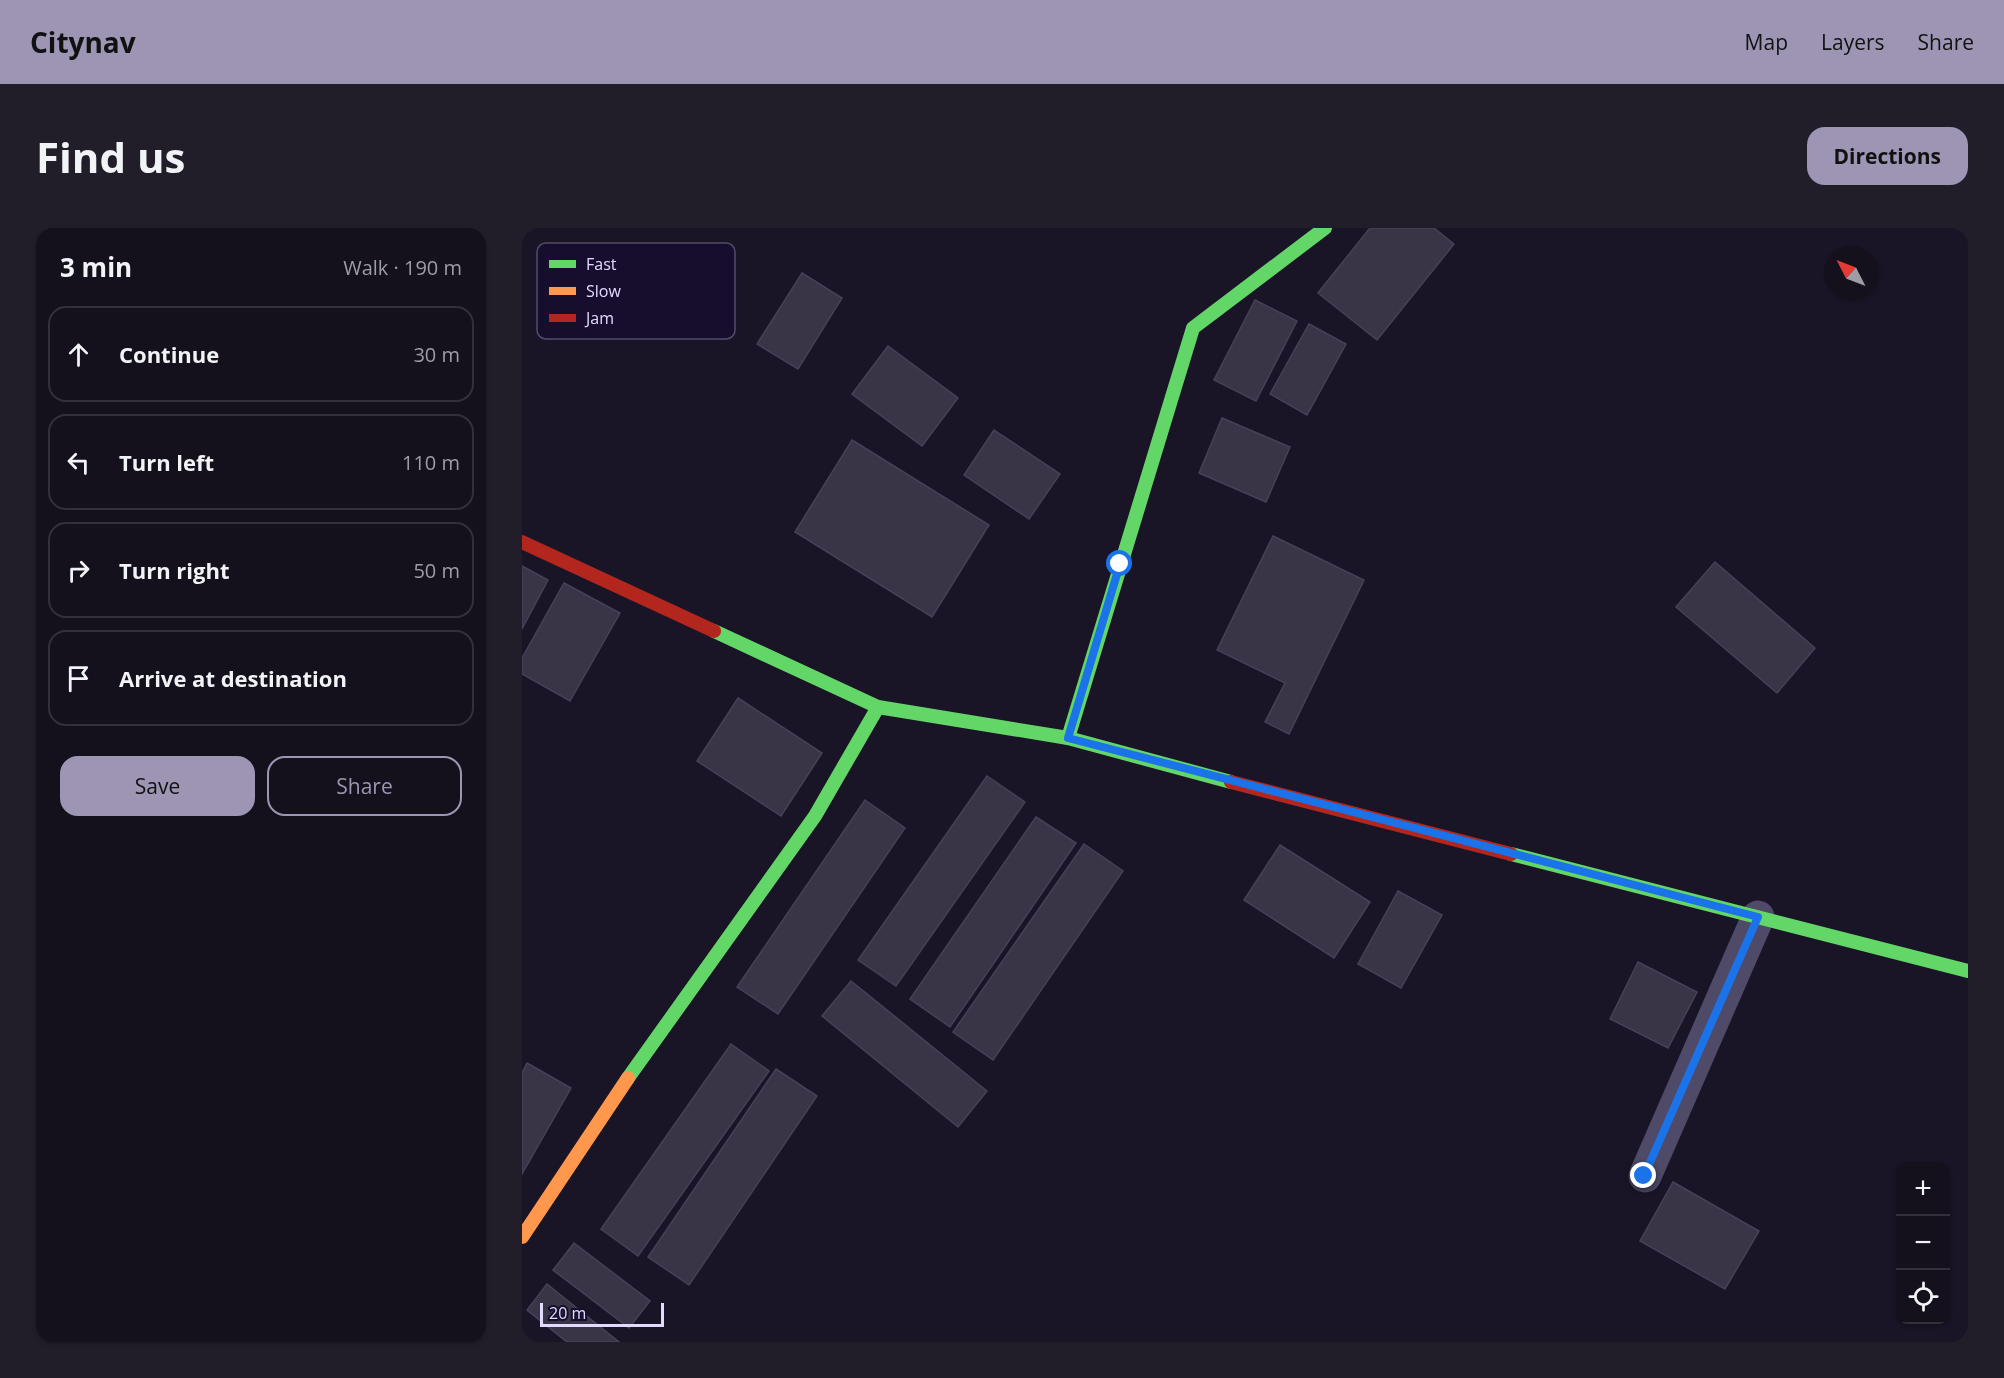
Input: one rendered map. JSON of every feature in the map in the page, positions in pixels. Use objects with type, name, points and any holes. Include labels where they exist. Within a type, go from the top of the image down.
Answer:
[{"type":"main road","points":[[1068,738],[1193,328],[1325,228]]},
{"type":"main road","points":[[522,542],[878,707],[1068,738],[1968,971]]},
{"type":"main road","points":[[522,1237],[617,1094],[815,816],[878,707]]},
{"type":"street","points":[[1644,1176],[1758,917]]},
{"type":"building","points":[[1370,228],[1434,228],[1454,244],[1377,340],[1318,293]]},
{"type":"building","points":[[802,273],[842,298],[798,369],[757,344]]},
{"type":"building","points":[[1255,300],[1297,321],[1256,401],[1214,380]]},
{"type":"building","points":[[1309,324],[1346,344],[1307,415],[1270,394]]},
{"type":"building","points":[[888,346],[958,398],[922,446],[852,394]]},
{"type":"building","points":[[1222,418],[1290,447],[1266,502],[1199,473]]},
{"type":"building","points":[[994,430],[1060,474],[1029,519],[964,475]]},
{"type":"building","points":[[852,440],[989,525],[932,617],[795,532]]},
{"type":"building","points":[[1273,536],[1364,580],[1289,734],[1265,722],[1285,683],[1217,650]]},
{"type":"building","points":[[1715,562],[1815,648],[1777,693],[1676,607]]},
{"type":"building","points":[[522,566],[548,580],[522,629]]},
{"type":"building","points":[[564,583],[620,613],[570,701],[522,674],[522,658]]},
{"type":"building","points":[[738,698],[822,753],[781,816],[697,761]]},
{"type":"building","points":[[987,776],[1025,802],[896,986],[858,960]]},
{"type":"building","points":[[865,800],[905,828],[778,1014],[737,987]]},
{"type":"building","points":[[1036,817],[1076,843],[950,1027],[910,999]]},
{"type":"building","points":[[1084,844],[1123,871],[993,1060],[953,1032]]},
{"type":"building","points":[[1280,845],[1370,902],[1334,958],[1244,900]]},
{"type":"building","points":[[1398,891],[1442,915],[1401,988],[1358,964]]},
{"type":"building","points":[[1638,962],[1697,992],[1668,1048],[1610,1019]]},
{"type":"building","points":[[851,981],[987,1091],[958,1127],[822,1016]]},
{"type":"building","points":[[731,1044],[769,1071],[638,1256],[601,1229]]},
{"type":"building","points":[[527,1063],[571,1088],[522,1174],[522,1073]]},
{"type":"building","points":[[776,1069],[817,1096],[689,1285],[648,1257]]},
{"type":"building","points":[[1673,1182],[1759,1231],[1725,1289],[1640,1241]]},
{"type":"building","points":[[574,1243],[650,1301],[629,1328],[553,1270]]},
{"type":"building","points":[[547,1284],[619,1342],[567,1342],[527,1310]]},
{"type":"traffic: fast","points":[[1068,738],[1193,328],[1325,228]]},
{"type":"traffic: fast","points":[[714,631],[878,707],[1068,738],[1231,782]]},
{"type":"traffic: fast","points":[[628,1078],[815,816],[878,707]]},
{"type":"traffic: fast","points":[[1511,854],[1968,971]]},
{"type":"traffic: slow","points":[[522,1237],[628,1078]]},
{"type":"traffic: jam","points":[[522,542],[714,631]]},
{"type":"traffic: jam","points":[[1231,782],[1511,854]]},
{"type":"route","points":[[1120,564],[1068,738],[1238,784],[1758,917],[1644,1176]]}]
